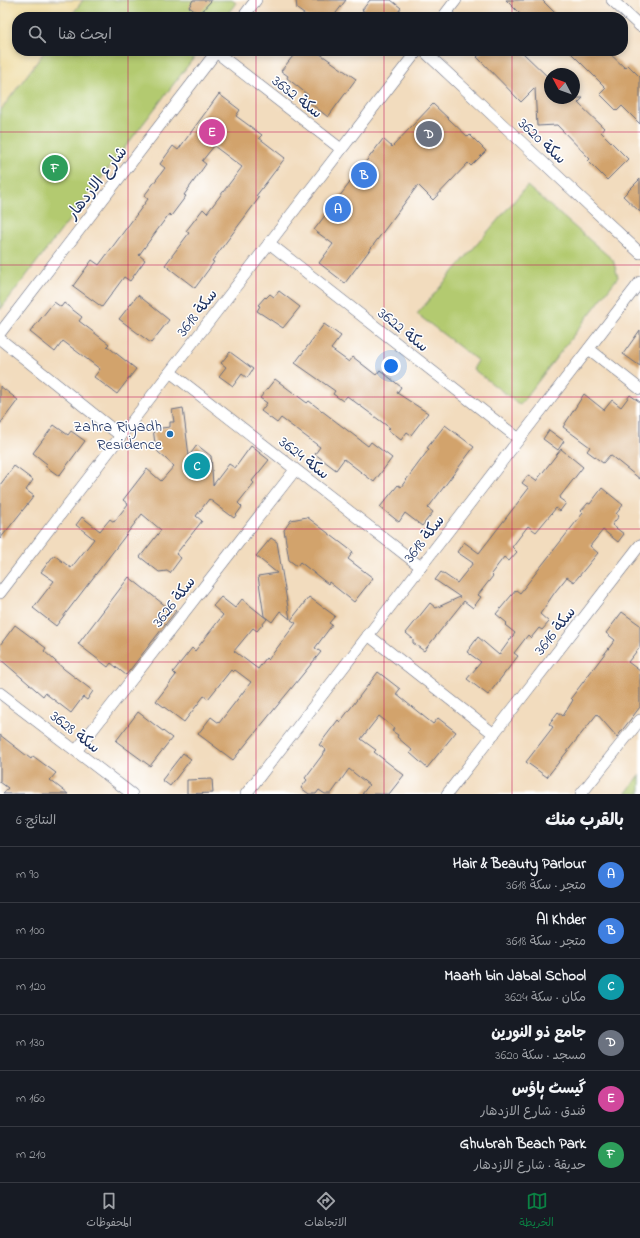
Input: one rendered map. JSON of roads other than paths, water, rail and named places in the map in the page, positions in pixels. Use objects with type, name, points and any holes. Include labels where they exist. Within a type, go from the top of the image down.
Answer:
[{"type":"street","points":[[247,12],[256,0]]},
{"type":"street","points":[[447,12],[456,0]]},
{"type":"street","points":[[612,0],[625,12]]},
{"type":"street","points":[[628,15],[640,26]]},
{"type":"street","name":"شارع الازدهار","points":[[0,333],[213,56]]},
{"type":"street","name":"سكة 3632","points":[[221,56],[341,149]]},
{"type":"street","name":"سكة 3618","points":[[0,593],[413,56]]},
{"type":"street","name":"سكة 3620","points":[[429,56],[640,253]]},
{"type":"street","name":"سكة 3622","points":[[269,243],[519,439]]},
{"type":"street","name":"سكة 3618","points":[[246,794],[640,282]]},
{"type":"street","points":[[0,340],[121,436]]},
{"type":"street","points":[[589,349],[640,389]]},
{"type":"street","name":"سكة 3624","points":[[170,372],[421,567]]},
{"type":"street","name":"سكة 3626","points":[[76,751],[295,470]]},
{"type":"street","name":"سكة 3616","points":[[447,794],[640,545]]},
{"type":"street","points":[[368,635],[494,734]]},
{"type":"street","name":"سكة 3628","points":[[0,693],[132,794]]},
{"type":"street","points":[[580,794],[640,720]]},
{"type":"place","name":"گیسٹ ہاؤس","points":[[212,132]]},
{"type":"place","name":"جامع ذو النورين","points":[[429,134]]},
{"type":"place","name":"Ghubrah Beach Park","points":[[55,168]]},
{"type":"place","name":"Al Khder","points":[[364,175]]},
{"type":"place","name":"Hair & Beauty Parlour","points":[[338,209]]},
{"type":"place","name":"Zahra Riyadh Residence","points":[[170,434]]},
{"type":"place","name":"Maath bin Jabal School","points":[[197,466]]}]
